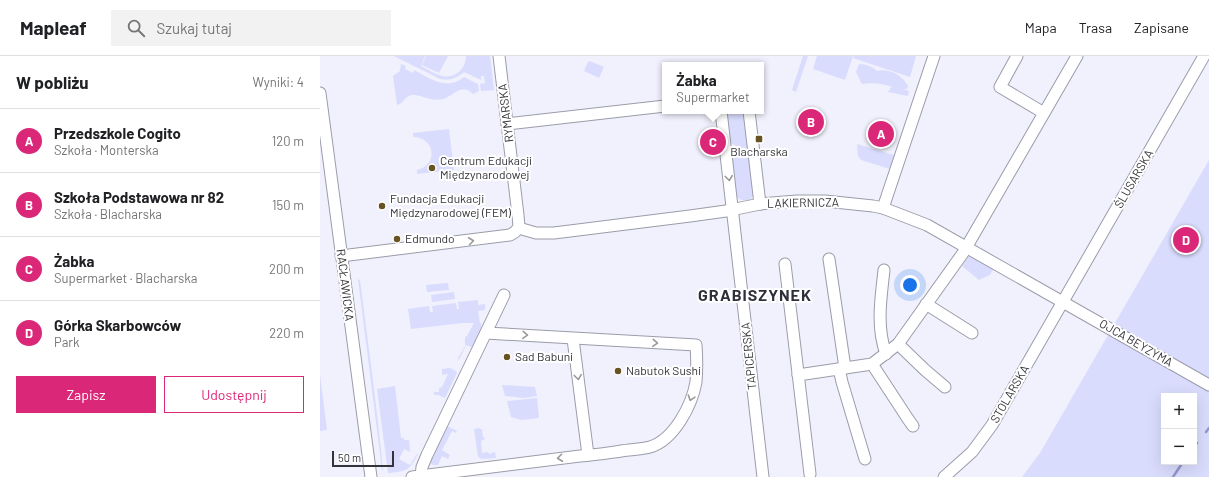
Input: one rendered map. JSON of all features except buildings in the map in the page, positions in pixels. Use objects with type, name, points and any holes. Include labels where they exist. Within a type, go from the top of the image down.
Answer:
[{"type":"street","name":"RYMARSKA","points":[[341,256],[510,235],[519,227],[499,56]]},
{"type":"street","points":[[883,208],[934,56]]},
{"type":"street","points":[[1017,56],[1000,87],[1044,113]]},
{"type":"street","points":[[798,374],[872,364],[898,344],[967,246],[1077,56]]},
{"type":"street","name":"ŚLUSARSKA","points":[[1063,301],[1204,56]]},
{"type":"street","name":"RACŁAWICKA","points":[[320,93],[371,477]]},
{"type":"street","points":[[507,124],[662,106]]},
{"type":"street","points":[[721,114],[733,210]]},
{"type":"street","points":[[750,114],[760,204]]},
{"type":"street","name":"LAKIERNICZA","points":[[522,229],[536,233],[554,232],[690,216],[733,210],[760,204],[797,201],[852,203],[883,208],[927,225],[1063,301]]},
{"type":"street","name":"TAPICERSKA","points":[[733,210],[763,477]]},
{"type":"street","points":[[829,259],[842,368],[842,382],[865,458]]},
{"type":"street","points":[[785,264],[810,474]]},
{"type":"street","points":[[884,270],[880,314],[881,338],[886,354]]},
{"type":"street","points":[[417,476],[467,369],[504,295]]},
{"type":"street","name":"OJCA BEYZYMA","points":[[1063,301],[1209,386]]},
{"type":"street","name":"STOLARSKA","points":[[944,477],[972,452],[992,425],[1063,301]]},
{"type":"street","points":[[926,304],[972,333]]},
{"type":"street","points":[[417,476],[651,447],[661,442],[672,433],[691,401],[696,383],[696,345],[486,333]]},
{"type":"street","points":[[573,339],[588,455]]},
{"type":"street","points":[[898,344],[945,387]]},
{"type":"street","points":[[872,364],[913,426]]},
{"type":"shaded area","points":[[394,56],[425,56],[421,66],[447,77],[459,72],[462,69],[466,61],[466,56],[490,56],[494,90],[481,91],[480,84],[485,83],[484,76],[481,76],[481,80],[464,72],[459,76],[447,80],[440,79]]},
{"type":"shaded area","points":[[426,56],[448,56],[439,73],[422,65]]},
{"type":"shaded area","points":[[803,56],[808,56],[796,92],[792,90]]},
{"type":"shaded area","points":[[817,56],[853,56],[845,80],[813,69]]},
{"type":"shaded area","points":[[854,56],[916,56],[910,77],[853,58]]},
{"type":"shaded area","points":[[590,61],[604,67],[599,78],[584,71],[588,62]]},
{"type":"shaded area","points":[[401,64],[406,66],[405,69],[413,73],[414,70],[439,82],[451,83],[464,77],[478,84],[479,91],[473,94],[465,89],[438,100],[412,95],[397,105],[393,76],[400,71]]},
{"type":"shaded area","points":[[859,64],[869,66],[877,71],[882,70],[895,73],[908,86],[907,89],[902,89],[909,91],[908,96],[888,92],[891,87],[895,88],[887,85],[874,83],[862,84],[856,72]]},
{"type":"shaded area","points":[[726,114],[745,114],[750,154],[729,142]]},
{"type":"shaded area","points":[[449,129],[454,170],[417,174],[417,170],[429,163],[432,152],[426,141],[413,137],[413,133]]},
{"type":"shaded area","points":[[857,144],[894,155],[890,169],[861,160],[858,156]]},
{"type":"shaded area","points":[[730,147],[743,154],[745,157],[748,157],[751,162],[754,195],[749,200],[741,200],[737,197]]},
{"type":"shaded area","points":[[1209,160],[1209,477],[1022,477],[1040,453]]},
{"type":"shaded area","points":[[969,256],[972,256],[994,268],[990,275],[979,280],[962,266]]},
{"type":"shaded area","points":[[358,279],[360,280],[383,470],[382,470]]},
{"type":"shaded area","points":[[448,283],[449,290],[427,292],[426,285]]},
{"type":"shaded area","points":[[454,292],[455,299],[432,302],[431,295]]},
{"type":"shaded area","points":[[478,300],[478,305],[485,304],[485,310],[478,311],[481,323],[480,332],[474,346],[471,347],[466,345],[459,360],[458,358],[465,346],[465,337],[474,323],[411,329],[408,309],[429,306],[430,312],[433,312],[432,306],[456,303],[457,309],[459,309],[458,302]]},
{"type":"shaded area","points":[[450,368],[457,373],[445,398],[434,395],[434,392],[439,392],[439,388],[442,387],[448,374],[442,375],[442,369]]},
{"type":"shaded area","points":[[320,374],[327,430],[320,431]]},
{"type":"shaded area","points":[[502,385],[535,387],[537,396],[524,398],[505,396]]},
{"type":"shaded area","points":[[395,386],[401,438],[404,438],[404,440],[409,440],[410,452],[404,449],[399,459],[410,465],[418,454],[410,467],[407,469],[399,472],[388,473],[377,389]]},
{"type":"shaded area","points":[[537,398],[539,418],[521,420],[511,417],[507,401]]},
{"type":"shaded area","points":[[447,426],[457,431],[456,433],[452,431],[442,450],[450,455],[448,459],[442,456],[438,465],[433,465],[431,464],[431,460]]},
{"type":"shaded area","points":[[474,429],[482,429],[483,437],[485,439],[481,441],[482,453],[488,452],[489,454],[495,452],[496,458],[482,459],[478,457]]},
{"type":"waterway","points":[[1206,432],[1209,428]]},
{"type":"waterway","points":[[1173,477],[1181,465]]},
{"type":"place","name":"Szkoła Podstawowa nr 82","points":[[811,122]]},
{"type":"place","name":"Przedszkole Cogito","points":[[881,134]]},
{"type":"place","name":"Blacharska","points":[[759,139]]},
{"type":"place","name":"Żabka","points":[[713,142]]},
{"type":"place","name":"Centrum Edukacji Międzynarodowej","points":[[432,168]]},
{"type":"place","name":"Fundacja Edukacji Międzynarodowej (FEM)","points":[[382,206]]},
{"type":"place","name":"Edmundo","points":[[397,239]]},
{"type":"place","name":"Górka Skarbowców","points":[[1186,240]]},
{"type":"place","name":"Sad Babuni","points":[[507,357]]},
{"type":"place","name":"Nabutok Sushi","points":[[618,371]]},
{"type":"district","name":"GRABISZYNEK","points":[[755,295]]}]
